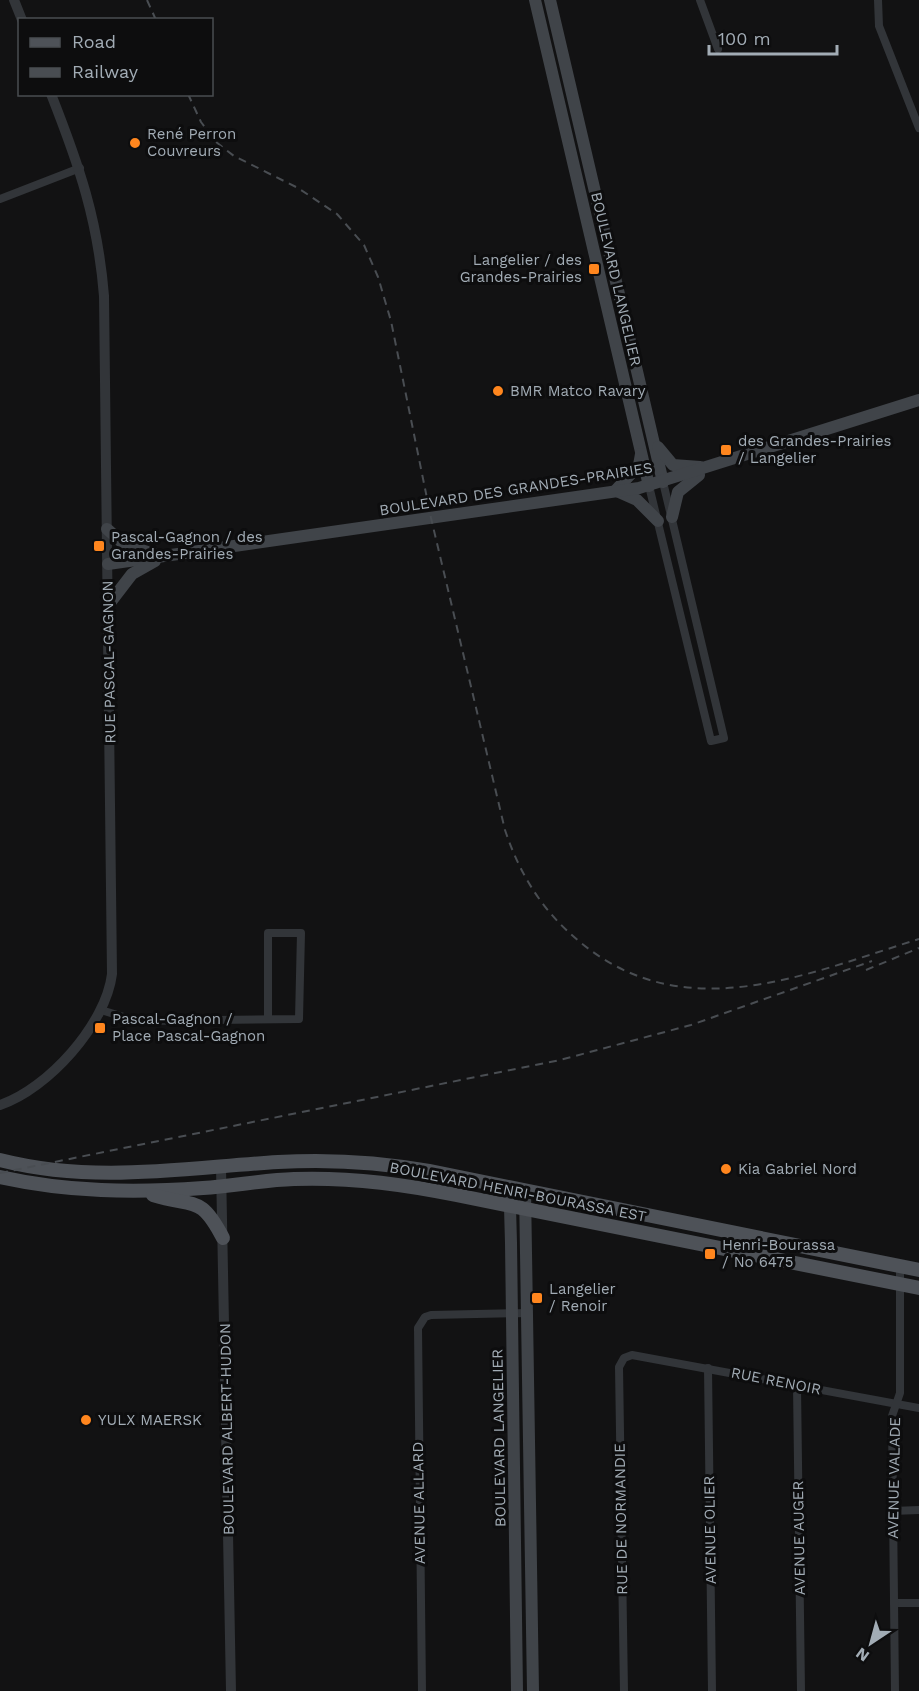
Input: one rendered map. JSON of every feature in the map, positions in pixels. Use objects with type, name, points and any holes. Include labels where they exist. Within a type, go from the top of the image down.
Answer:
[{"type":"main road","name":"BOULEVARD LANGELIER","points":[[535,0],[650,486]]},
{"type":"main road","name":"BOULEVARD LANGELIER","points":[[550,0],[663,482]]},
{"type":"main road","name":"BOULEVARD DES GRANDES-PRAIRIES","points":[[108,564],[650,486],[919,400]]},
{"type":"main road","points":[[651,431],[660,452],[673,465],[691,468],[716,465]]},
{"type":"main road","points":[[642,452],[639,465],[628,480],[615,491],[637,500],[658,520]]},
{"type":"main road","points":[[672,518],[678,492],[716,465]]},
{"type":"main road","points":[[107,529],[133,549],[164,556]]},
{"type":"main road","points":[[109,604],[132,574],[164,556]]},
{"type":"main road","name":"BOULEVARD HENRI-BOURASSA EST","points":[[0,1160],[54,1170],[108,1175],[290,1162],[361,1162],[411,1168],[525,1190],[919,1270]]},
{"type":"main road","name":"BOULEVARD HENRI-BOURASSA EST","points":[[0,1177],[84,1191],[143,1191],[223,1186],[283,1179],[361,1180],[438,1191],[919,1288]]},
{"type":"main road","name":"BOULEVARD LANGELIER","points":[[504,1186],[510,1207],[517,1691]]},
{"type":"main road","name":"BOULEVARD LANGELIER","points":[[525,1190],[533,1691]]},
{"type":"main road","points":[[143,1191],[202,1206],[212,1217],[223,1238]]},
{"type":"street","points":[[14,0],[21,18]]},
{"type":"street","points":[[700,0],[717,49]]},
{"type":"street","points":[[878,0],[879,26],[919,128]]},
{"type":"street","name":"RUE PASCAL-GAGNON","points":[[0,1104],[22,1096],[35,1088],[57,1067],[95,1021],[109,993],[113,964],[104,296],[94,221],[80,168],[52,96]]},
{"type":"street","points":[[0,199],[80,168]]},
{"type":"street","name":"BOULEVARD LANGELIER","points":[[650,486],[711,741],[724,738],[663,482]]},
{"type":"street","points":[[101,1010],[137,1021],[298,1019],[301,933],[268,933],[268,1019]]},
{"type":"street","name":"BOULEVARD ALBERT-HUDON","points":[[221,1167],[231,1691]]},
{"type":"street","name":"AVENUE VALADE","points":[[895,1691],[892,1416],[900,1393],[900,1266]]},
{"type":"street","points":[[512,1313],[527,1312]]},
{"type":"street","name":"AVENUE ALLARD","points":[[422,1691],[417,1335],[420,1322],[425,1317],[512,1313]]},
{"type":"street","name":"RUE RENOIR","points":[[632,1355],[919,1408]]},
{"type":"street","name":"RUE DE NORMANDIE","points":[[624,1691],[619,1367],[624,1358],[632,1355]]},
{"type":"street","name":"AVENUE OLIER","points":[[708,1368],[712,1691]]},
{"type":"street","name":"AVENUE AUGER","points":[[797,1386],[801,1691]]},
{"type":"street","points":[[892,1511],[919,1510]]},
{"type":"street","points":[[894,1603],[919,1603]]},
{"type":"railway","points":[[147,0],[155,18]]},
{"type":"railway","points":[[189,96],[201,122],[216,142],[234,156],[298,188],[337,214],[364,245],[378,277],[391,321],[431,518],[505,830],[534,892],[555,918],[580,942],[620,968],[661,983],[704,989],[746,986],[790,978],[919,939]]},
{"type":"railway","points":[[866,970],[919,948]]},
{"type":"railway","points":[[0,1173],[560,1060],[691,1025],[872,961]]},
{"type":"place","name":"René Perron Couvreurs","points":[[135,143]]},
{"type":"place","name":"Langelier / des Grandes-Prairies","points":[[594,269]]},
{"type":"place","name":"BMR Matco Ravary","points":[[498,391]]},
{"type":"place","name":"des Grandes-Prairies / Langelier","points":[[726,450]]},
{"type":"place","name":"Pascal-Gagnon / des Grandes-Prairies","points":[[99,546]]},
{"type":"place","name":"Pascal-Gagnon / Place Pascal-Gagnon","points":[[100,1028]]},
{"type":"place","name":"Kia Gabriel Nord","points":[[726,1169]]},
{"type":"place","name":"Henri-Bourassa / No 6475","points":[[710,1254]]},
{"type":"place","name":"Langelier / Renoir","points":[[537,1298]]},
{"type":"place","name":"YULX MAERSK","points":[[86,1420]]}]
